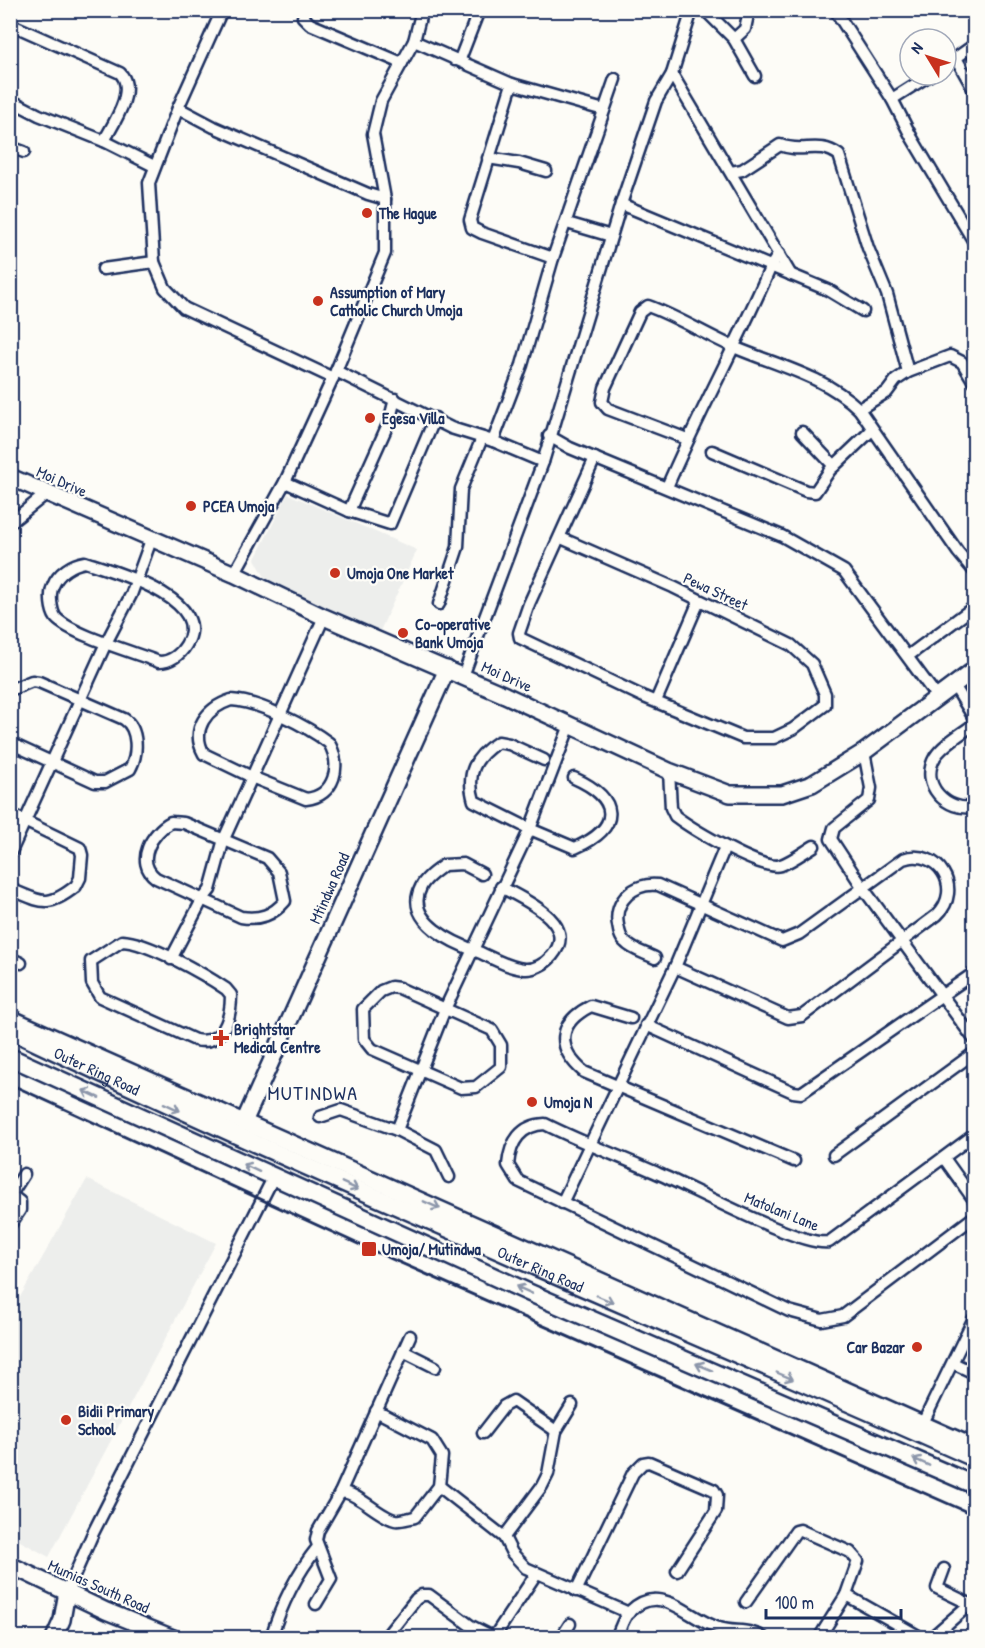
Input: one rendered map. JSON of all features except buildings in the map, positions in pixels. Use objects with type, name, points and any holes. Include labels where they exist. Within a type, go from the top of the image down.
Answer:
[{"type":"main road","name":"Outer Ring Road","points":[[10,1030],[188,1114],[502,1255],[975,1458]]},
{"type":"main road","name":"Outer Ring Road","points":[[10,1057],[273,1178],[975,1485]]},
{"type":"main road","points":[[878,1415],[903,1415]]},
{"type":"street","points":[[222,10],[178,108],[149,183],[148,199],[154,262],[165,288],[183,308],[395,399],[451,428],[487,439],[543,462]]},
{"type":"street","points":[[306,10],[303,17],[310,24],[402,63]]},
{"type":"street","points":[[234,574],[285,482],[335,375],[385,253],[385,199],[373,134],[381,101],[414,41],[422,10]]},
{"type":"street","points":[[455,60],[460,59],[479,10]]},
{"type":"street","points":[[463,676],[543,462],[621,204],[656,101],[672,74],[692,10]]},
{"type":"street","points":[[705,10],[734,39],[756,76]]},
{"type":"street","points":[[734,39],[745,29],[749,10]]},
{"type":"street","points":[[835,10],[892,99],[912,138],[975,242]]},
{"type":"street","points":[[10,24],[120,73],[125,78],[127,91],[104,141]]},
{"type":"street","points":[[414,41],[512,84],[603,110]]},
{"type":"street","points":[[958,57],[975,45]]},
{"type":"street","points":[[958,61],[975,90]]},
{"type":"street","points":[[672,74],[791,275]]},
{"type":"street","points":[[440,604],[458,547],[458,510],[461,489],[522,365],[553,258],[615,79]]},
{"type":"street","points":[[512,84],[470,214],[472,228],[553,258]]},
{"type":"street","points":[[892,99],[911,87]]},
{"type":"street","points":[[10,100],[39,115],[104,141],[154,166]]},
{"type":"street","points":[[178,108],[214,127],[368,194],[385,199]]},
{"type":"street","points":[[731,172],[742,170],[780,145],[792,149],[820,146],[839,155],[868,248],[887,294],[908,372]]},
{"type":"street","points":[[10,147],[24,153]]},
{"type":"street","points":[[488,158],[546,171]]},
{"type":"street","points":[[621,204],[839,296],[863,311]]},
{"type":"street","points":[[567,223],[611,236]]},
{"type":"street","points":[[667,487],[687,439],[735,348],[771,266],[779,254]]},
{"type":"street","points":[[103,269],[154,262]]},
{"type":"street","points":[[687,439],[604,406],[603,395],[640,312],[648,306],[735,348],[830,386],[859,409],[942,525],[958,552],[975,571]]},
{"type":"street","points":[[859,409],[887,392],[896,380],[908,372],[950,356],[962,362],[975,382]]},
{"type":"street","points":[[349,511],[389,422],[395,399]]},
{"type":"street","points":[[285,482],[349,511],[390,525],[435,418]]},
{"type":"street","points":[[712,451],[809,492],[815,492],[834,466],[872,430]]},
{"type":"street","points":[[802,432],[834,466]]},
{"type":"street","points":[[549,436],[595,458],[782,537],[844,571],[937,697]]},
{"type":"street","points":[[595,458],[561,538],[529,604],[519,633],[520,638],[527,644],[656,700],[699,601]]},
{"type":"street","name":"Moi Drive","points":[[10,477],[234,574],[324,617],[463,676],[669,771],[730,794],[782,794],[812,784],[864,752],[975,670]]},
{"type":"street","points":[[10,523],[46,494]]},
{"type":"street","name":"Pewa Street","points":[[561,538],[792,645],[812,664],[825,694],[825,705],[793,729],[774,738],[744,738],[656,700]]},
{"type":"street","points":[[10,854],[106,643],[131,595],[151,540]]},
{"type":"street","points":[[85,562],[135,579],[181,605],[190,631],[187,644],[167,662],[159,662],[106,643],[63,623],[54,616],[51,602],[52,587],[59,575],[75,563],[85,562]]},
{"type":"street","points":[[908,656],[975,607]]},
{"type":"street","points":[[171,959],[202,900],[210,890],[216,875],[224,839],[254,778],[324,617]]},
{"type":"street","name":"Mtindwa Road","points":[[244,1122],[447,669]]},
{"type":"street","points":[[10,690],[32,681],[130,723],[136,750],[130,769],[105,782],[95,782],[10,743]]},
{"type":"street","points":[[954,685],[975,718]]},
{"type":"street","points":[[231,700],[242,701],[281,716],[329,743],[333,751],[337,773],[331,784],[320,793],[306,799],[254,778],[204,754],[201,749],[200,723],[206,713],[231,700]]},
{"type":"street","points":[[975,724],[940,752],[934,759],[932,773],[934,790],[942,800],[962,807],[975,807]]},
{"type":"street","points":[[397,1130],[419,1070],[471,950],[530,829],[570,725]]},
{"type":"street","points":[[544,760],[509,744],[498,742],[477,758],[471,771],[474,801],[575,848],[586,843],[603,829],[609,821],[610,810],[602,795],[594,787],[574,778]]},
{"type":"street","points":[[864,752],[871,788],[869,800],[831,833],[831,839],[863,888],[975,1039]]},
{"type":"street","points":[[669,771],[671,808],[675,816],[725,847],[772,867],[781,865],[814,846]]},
{"type":"street","points":[[10,814],[80,848],[82,855],[80,878],[76,886],[52,902],[40,901],[10,889]]},
{"type":"street","points":[[171,822],[184,823],[224,839],[259,854],[275,864],[285,901],[275,912],[252,918],[202,900],[149,873],[146,864],[149,844],[159,828],[171,822]]},
{"type":"street","points":[[562,1203],[675,967],[725,847]]},
{"type":"street","points":[[655,958],[633,948],[620,936],[616,917],[617,907],[624,898],[649,884],[658,885],[782,941],[799,934],[903,859],[912,856],[939,866],[944,872],[948,890],[947,906],[904,942],[802,1016],[794,1018],[675,967]]},
{"type":"street","points":[[482,874],[463,864],[444,865],[424,881],[417,898],[422,916],[429,926],[471,950],[524,969],[537,968],[551,957],[559,946],[557,930],[550,915],[501,886]]},
{"type":"street","points":[[130,941],[171,959],[209,978],[231,995],[230,1021],[212,1039],[205,1042],[195,1040],[100,997],[94,991],[91,961],[114,944],[130,941]]},
{"type":"street","points":[[10,958],[21,963]]},
{"type":"street","points":[[646,1025],[801,1094],[941,994],[975,973]]},
{"type":"street","points":[[391,987],[492,1030],[501,1046],[501,1066],[476,1087],[470,1089],[419,1070],[367,1044],[364,1039],[363,1009],[381,991],[391,987]]},
{"type":"street","points":[[631,1018],[591,1006],[570,1020],[564,1030],[567,1053],[574,1064],[584,1072],[794,1161]]},
{"type":"street","points":[[10,1018],[975,1447]]},
{"type":"street","points":[[834,1155],[975,1053]]},
{"type":"street","points":[[320,1117],[341,1110],[397,1130],[436,1150],[449,1177]]},
{"type":"street","points":[[590,1147],[545,1124],[528,1128],[512,1143],[508,1165],[518,1181],[562,1203],[789,1311],[822,1320],[843,1316],[975,1217]]},
{"type":"street","name":"Matolani Lane","points":[[590,1147],[657,1173],[774,1227],[816,1243],[829,1242],[975,1135]]},
{"type":"street","points":[[944,1158],[975,1200]]},
{"type":"street","points":[[10,1225],[20,1210],[20,1202],[11,1196],[24,1174]]},
{"type":"street","points":[[54,1638],[62,1620],[67,1592],[93,1533],[273,1178]]},
{"type":"street","points":[[922,1425],[975,1318]]},
{"type":"street","points":[[316,1604],[331,1579],[318,1547],[318,1531],[340,1493],[410,1336]]},
{"type":"street","points":[[403,1351],[435,1367]]},
{"type":"street","points":[[953,1363],[975,1373]]},
{"type":"street","points":[[483,1433],[504,1406],[513,1401],[556,1431]]},
{"type":"street","points":[[504,1537],[548,1474],[556,1431],[572,1405]]},
{"type":"street","points":[[340,1493],[349,1492],[383,1515],[403,1519],[415,1517],[439,1486],[442,1456],[432,1440],[376,1411]]},
{"type":"street","points":[[576,1590],[633,1473],[643,1462],[649,1462],[714,1490],[717,1495],[716,1511],[677,1570]]},
{"type":"street","points":[[439,1486],[504,1537],[512,1553],[526,1568],[628,1613]]},
{"type":"street","points":[[746,1602],[791,1535],[801,1530],[856,1556],[858,1561],[846,1595],[819,1638]]},
{"type":"street","points":[[271,1638],[276,1621],[303,1566],[318,1547]]},
{"type":"street","name":"Mumias South Road","points":[[10,1565],[89,1603],[173,1638]]},
{"type":"street","points":[[931,1638],[970,1606],[937,1588],[944,1569]]},
{"type":"street","points":[[386,1638],[422,1595],[429,1595],[471,1626],[494,1637],[536,1574]]},
{"type":"street","points":[[846,1595],[922,1638]]},
{"type":"street","points":[[616,1638],[628,1613],[642,1604],[661,1600],[675,1604],[718,1628],[748,1630],[764,1638]]},
{"type":"street","points":[[62,1620],[81,1604],[89,1603]]},
{"type":"street","points":[[561,1638],[570,1624]]},
{"type":"shaded area","name":"Umoja One Market","points":[[288,494],[417,550],[379,633],[270,586],[255,559]]},
{"type":"shaded area","name":"Bidii Primary School","points":[[87,1179],[216,1243],[49,1557],[11,1536],[11,1313]]},
{"type":"railway","points":[[10,1084],[369,1249],[974,1515]]},
{"type":"place","name":"The Hague","points":[[367,213]]},
{"type":"place","name":"Assumption of Mary Catholic Church Umoja","points":[[318,301]]},
{"type":"place","name":"Egesa Villa","points":[[370,418]]},
{"type":"place","name":"PCEA Umoja","points":[[191,506]]},
{"type":"place","name":"Umoja One Market","points":[[335,573]]},
{"type":"place","name":"Co-operative Bank Umoja","points":[[403,633]]},
{"type":"place","name":"Brightstar Medical Centre","points":[[221,1038]]},
{"type":"place","name":"Umoja N","points":[[532,1102]]},
{"type":"place","name":"Umoja/ Mutindwa","points":[[369,1249]]},
{"type":"place","name":"Car Bazar","points":[[917,1347]]},
{"type":"place","name":"Bidii Primary School","points":[[66,1420]]},
{"type":"district","name":"MUTINDWA","points":[[313,1093]]}]
